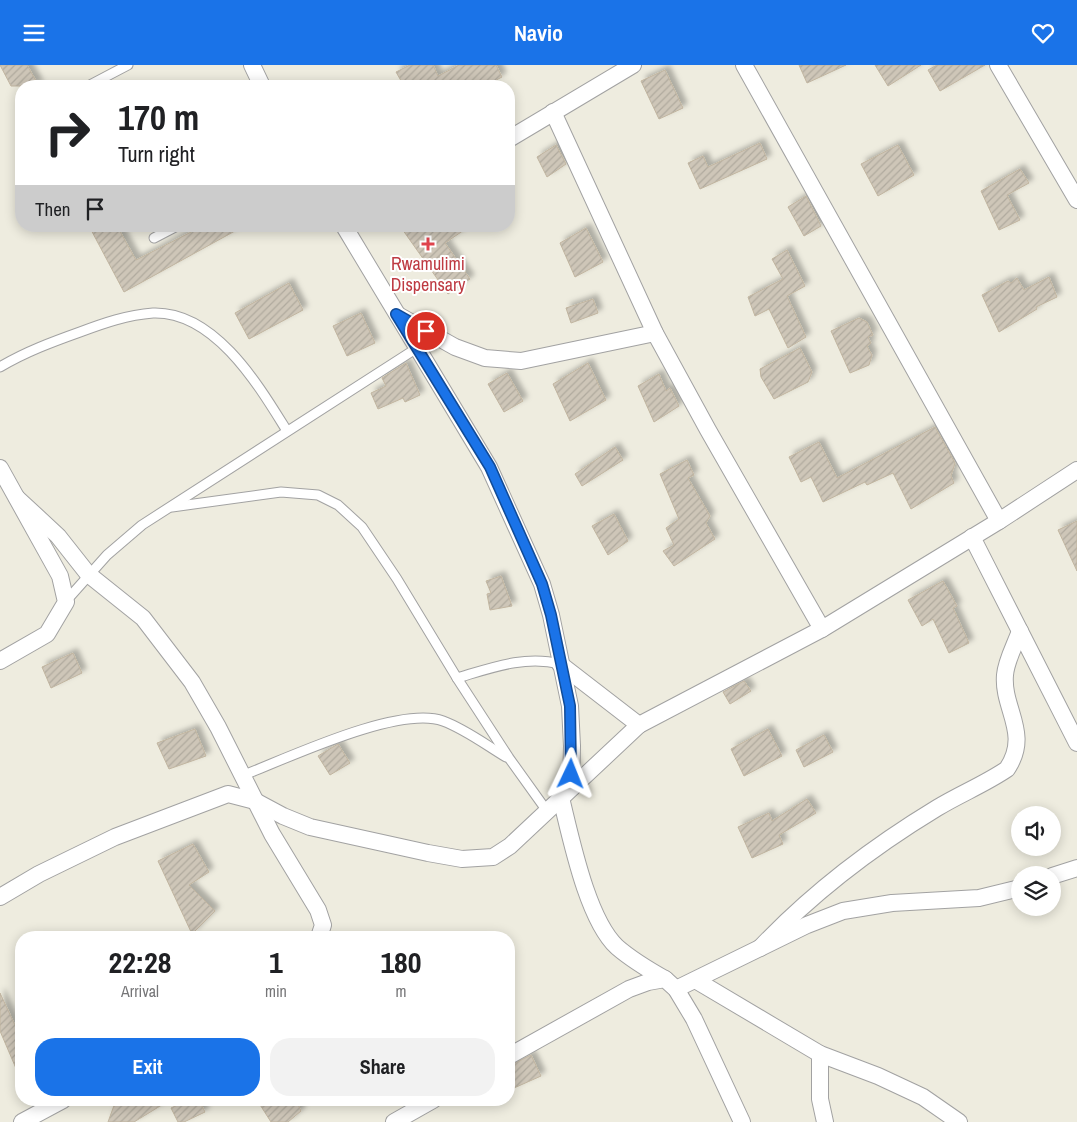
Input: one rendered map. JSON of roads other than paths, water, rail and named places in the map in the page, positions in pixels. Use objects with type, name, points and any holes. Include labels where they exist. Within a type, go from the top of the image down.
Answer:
[{"type":"street","points":[[252,65],[259,80]]},
{"type":"street","points":[[515,135],[633,65]]},
{"type":"street","points":[[744,65],[999,521]]},
{"type":"street","points":[[998,65],[1076,197]]},
{"type":"street","points":[[553,112],[655,333],[708,430],[822,629]]},
{"type":"street","points":[[354,232],[396,314],[490,467],[519,529],[549,607],[570,706],[572,746],[566,793],[587,894],[602,925],[616,946],[671,984],[694,1019],[742,1122]]},
{"type":"street","points":[[396,314],[456,347],[485,358],[521,361],[655,333]]},
{"type":"street","points":[[0,468],[60,576],[66,602],[47,634],[0,661]]},
{"type":"street","points":[[0,897],[39,874],[115,837],[228,794],[255,801],[283,816],[310,827],[376,843],[462,859],[493,857],[510,846],[639,725],[822,629],[999,521],[1077,470]]},
{"type":"street","points":[[18,498],[58,536],[88,574],[143,618],[192,682],[244,775],[255,801],[318,911],[323,925],[321,931]]},
{"type":"street","points":[[972,537],[1077,743]]},
{"type":"street","points":[[760,948],[794,912],[843,871],[939,807],[1007,769],[1014,758],[1016,726],[1005,675],[1020,631]]},
{"type":"street","points":[[560,665],[639,725]]},
{"type":"street","points":[[1061,873],[1077,868]]},
{"type":"street","points":[[515,1054],[629,989],[648,982],[671,984],[697,981],[806,925],[857,908],[892,903],[979,899],[1011,890]]},
{"type":"street","points":[[697,981],[820,1054],[878,1076],[923,1097],[959,1122]]},
{"type":"street","points":[[820,1054],[820,1099],[825,1122]]},
{"type":"street","points":[[22,1122],[52,1106]]},
{"type":"street","points":[[394,1122],[422,1106]]},
{"type":"lane","points":[[99,80],[128,65]]},
{"type":"lane","points":[[154,237],[164,232]]},
{"type":"lane","points":[[0,367],[22,354],[113,319],[155,313],[182,318],[204,330],[230,351],[254,378],[287,431]]},
{"type":"lane","points":[[66,602],[88,574],[131,534],[416,348]]},
{"type":"lane","points":[[172,507],[281,492],[318,495],[338,505],[362,527],[397,579],[457,678],[546,811]]},
{"type":"lane","points":[[457,678],[520,661],[540,661],[560,665]]},
{"type":"lane","points":[[244,775],[344,735],[392,722],[425,718],[442,721],[509,758]]},
{"type":"place","name":"Rwamulimi Dispensary","points":[[428,244]]}]
